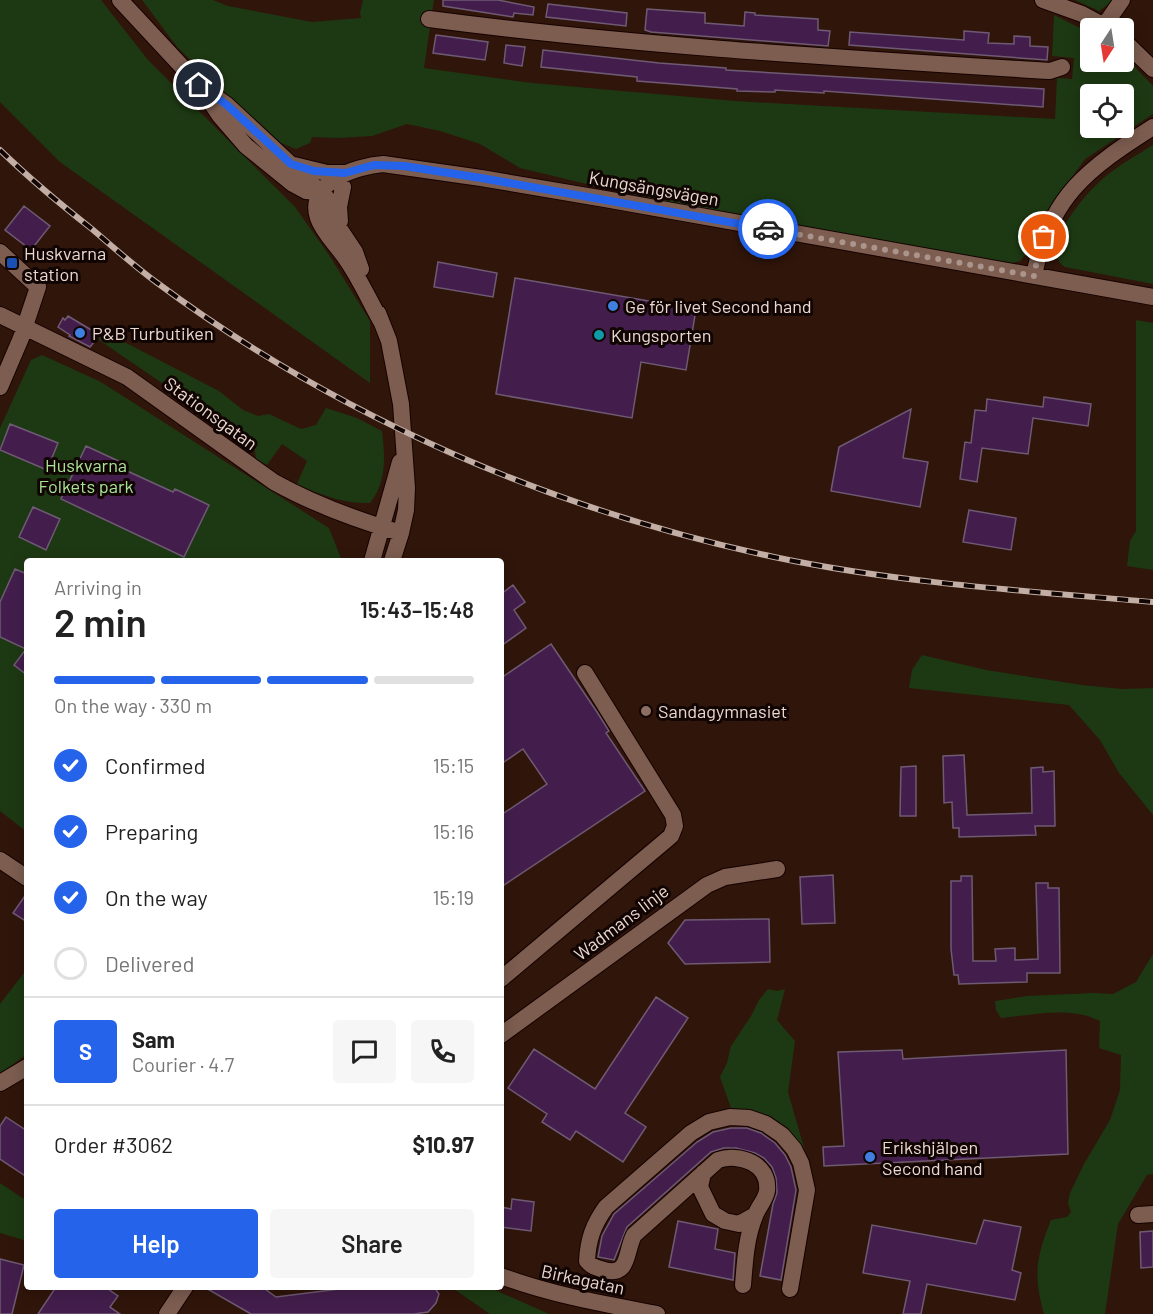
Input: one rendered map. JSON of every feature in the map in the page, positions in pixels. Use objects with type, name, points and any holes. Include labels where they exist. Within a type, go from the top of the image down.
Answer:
[{"type":"street","points":[[120,0],[199,85],[227,105],[286,169],[326,197],[333,219],[355,252],[382,323],[394,364],[401,404],[407,488],[406,510],[393,558]]},
{"type":"street","points":[[1043,0],[1089,18]]},
{"type":"street","points":[[1111,18],[1122,0]]},
{"type":"street","points":[[429,19],[516,30],[695,47],[1050,72],[1062,67]]},
{"type":"street","points":[[1134,51],[1153,69]]},
{"type":"street","points":[[1034,276],[1039,249],[1051,222],[1077,183],[1110,154],[1153,127]]},
{"type":"street","name":"Kungsängsvägen","points":[[321,192],[335,190],[349,176],[383,164],[481,178],[1153,297]]},
{"type":"street","points":[[286,169],[303,202],[316,213]]},
{"type":"street","name":"Kungsängsvägen","points":[[286,169],[349,176]]},
{"type":"street","points":[[344,233],[339,207],[349,176]]},
{"type":"street","points":[[321,192],[316,203],[316,213],[321,226],[346,260],[382,323]]},
{"type":"street","points":[[0,252],[38,287],[25,327],[0,387]]},
{"type":"street","name":"Stationsgatan","points":[[0,315],[127,377],[256,470],[299,496],[318,505],[401,533]]},
{"type":"street","points":[[373,558],[403,449]]},
{"type":"street","points":[[504,976],[671,836],[675,826],[673,815],[585,674]]},
{"type":"street","points":[[0,860],[24,876]]},
{"type":"street","name":"Wadmans linje","points":[[504,1033],[707,885],[725,877],[777,869]]},
{"type":"street","points":[[0,1083],[24,1069]]},
{"type":"street","points":[[743,1284],[745,1252],[755,1215],[764,1200],[767,1189],[765,1177],[749,1159],[728,1157],[718,1160],[703,1173],[634,1235],[628,1245],[625,1263],[620,1271],[597,1268],[591,1266],[587,1261],[588,1243],[595,1222],[606,1208],[691,1133],[709,1122],[730,1117],[765,1124],[782,1135],[794,1149],[801,1163],[807,1190],[790,1288]]},
{"type":"street","points":[[703,1173],[700,1187],[713,1214],[725,1221],[739,1224],[755,1215]]},
{"type":"street","name":"Birkagatan","points":[[504,1277],[529,1287],[564,1296],[657,1314]]},
{"type":"street","points":[[167,1314],[183,1290]]},
{"type":"green space","points":[[0,0],[101,0],[148,60],[295,207],[329,255],[370,321],[370,383],[60,162],[0,102]]},
{"type":"green space","points":[[142,0],[213,0],[228,6],[312,22],[361,18],[363,0],[434,0],[424,68],[532,83],[735,101],[1055,119],[1057,78],[1072,79],[1074,58],[1052,56],[1054,15],[1080,28],[1080,72],[1134,72],[1134,66],[1153,86],[1153,114],[1134,127],[1134,84],[1080,84],[1080,138],[1117,138],[1085,159],[1042,220],[1029,251],[1020,261],[1008,264],[682,205],[591,185],[520,168],[480,144],[440,131],[407,124],[372,136],[312,137],[310,143],[296,149],[281,143],[238,106],[178,48]]},
{"type":"green space","points":[[1075,0],[1114,0],[1099,11]]},
{"type":"green space","points":[[1153,145],[1153,284],[1065,267],[1058,258],[1057,247],[1060,234],[1077,206],[1106,176]]},
{"type":"green space","points":[[1136,320],[1153,323],[1153,570],[1127,566],[1130,541],[1136,531]]},
{"type":"green space","points":[[101,330],[219,391],[243,410],[258,416],[269,414],[301,429],[316,425],[326,408],[357,418],[382,431],[384,468],[376,495],[370,503],[351,502],[324,495],[297,484],[307,461],[282,444],[267,465],[256,459],[254,446],[99,340]]},
{"type":"green space","name":"Huskvarna Folkets park","points":[[42,355],[101,382],[329,528],[341,558],[24,558],[24,830],[0,811],[0,428],[31,360]]},
{"type":"green space","points":[[922,655],[986,670],[1082,685],[1122,689],[1153,688],[1153,815],[1119,773],[1100,740],[1069,705],[909,688],[912,670]]},
{"type":"green space","points":[[1153,954],[1153,1174],[1147,1175],[1118,1224],[1105,1314],[1044,1314],[1037,1277],[1042,1245],[1051,1220],[1067,1217],[1071,1212],[1068,1203],[1070,1193],[1110,1120],[1120,1090],[1121,1055],[1099,1048],[1100,1021],[1089,1016],[1064,1013],[1001,1018],[996,1010],[995,1001],[1027,996],[1113,994],[1136,982]]},
{"type":"green space","points":[[24,973],[24,1056],[0,1074],[0,1004]]},
{"type":"green space","points":[[768,989],[777,991],[785,989],[777,1020],[795,1041],[788,1092],[817,1193],[774,1119],[748,1110],[731,1108],[720,1077],[727,1063],[731,1046]]},
{"type":"green space","points":[[0,1183],[24,1199],[24,1240],[0,1233]]},
{"type":"green space","points":[[455,1290],[495,1290],[549,1314],[490,1314]]},
{"type":"building","points":[[443,0],[498,0],[534,7],[533,15],[514,13],[513,17],[443,6]]},
{"type":"building","points":[[548,4],[627,13],[626,26],[546,17]]},
{"type":"building","points":[[647,9],[705,13],[705,23],[744,26],[745,12],[755,13],[755,15],[818,19],[818,30],[830,31],[828,46],[651,32],[645,30]]},
{"type":"building","points":[[964,31],[989,33],[988,43],[1014,44],[1014,36],[1030,37],[1030,46],[1048,47],[1047,60],[849,45],[850,32],[964,40]]},
{"type":"building","points":[[436,35],[488,42],[485,60],[433,53]]},
{"type":"building","points":[[506,45],[525,47],[522,66],[504,63]]},
{"type":"building","points":[[543,50],[726,68],[726,70],[1044,89],[1043,107],[824,91],[824,93],[775,90],[775,92],[737,91],[737,89],[637,81],[637,77],[541,67]]},
{"type":"building","points":[[24,206],[50,226],[31,250],[5,230]]},
{"type":"building","points":[[438,262],[497,273],[493,297],[434,287]]},
{"type":"building","name":"Kungsporten","points":[[515,278],[696,309],[686,370],[641,362],[632,418],[496,394]]},
{"type":"building","name":"P&B Turbutiken","points":[[68,316],[93,331],[94,342],[90,347],[69,336],[58,327],[63,318],[65,320]]},
{"type":"building","points":[[1044,397],[1091,404],[1088,426],[1033,418],[1028,454],[982,448],[977,482],[960,479],[965,442],[971,443],[975,410],[986,411],[987,399],[1043,407]]},
{"type":"building","points":[[911,409],[903,458],[928,462],[920,507],[831,491],[839,447]]},
{"type":"building","points":[[10,424],[58,443],[47,470],[0,450]]},
{"type":"building","points":[[86,446],[127,465],[125,470],[173,492],[175,489],[209,505],[184,557],[61,499]]},
{"type":"building","points":[[33,507],[60,519],[46,550],[19,537]]},
{"type":"building","points":[[969,510],[1016,518],[1011,550],[963,542]]},
{"type":"building","points":[[15,569],[24,573],[24,648],[0,637],[0,602]]},
{"type":"building","points":[[513,585],[525,602],[514,610],[526,628],[504,644],[504,592]]},
{"type":"building","points":[[551,644],[597,712],[609,731],[606,733],[645,791],[504,885],[504,813],[547,784],[523,749],[504,762],[504,676]]},
{"type":"building","points":[[24,652],[24,673],[14,665]]},
{"type":"building","points":[[964,755],[967,815],[1032,813],[1031,768],[1043,767],[1043,772],[1054,771],[1055,826],[1035,826],[1036,835],[959,837],[959,828],[953,828],[952,802],[944,803],[943,756]]},
{"type":"building","points":[[916,766],[916,816],[900,816],[901,767]]},
{"type":"building","points":[[833,875],[835,923],[802,924],[800,877]]},
{"type":"building","points":[[961,876],[972,876],[973,961],[996,961],[995,949],[1015,948],[1015,960],[1038,959],[1036,883],[1048,883],[1048,888],[1059,888],[1060,973],[1027,973],[1027,982],[959,984],[958,975],[954,975],[951,949],[951,881],[961,881]]},
{"type":"building","points":[[24,897],[24,920],[13,913]]},
{"type":"building","points":[[769,919],[770,962],[685,964],[668,943],[685,920]]},
{"type":"building","points":[[656,997],[688,1018],[625,1113],[646,1127],[623,1162],[576,1131],[570,1140],[542,1122],[547,1114],[508,1088],[534,1049],[595,1089]]},
{"type":"building","points":[[902,1050],[903,1059],[1066,1050],[1068,1154],[824,1166],[823,1147],[844,1146],[838,1052]]},
{"type":"building","points":[[6,1117],[24,1129],[24,1175],[0,1159],[0,1126]]},
{"type":"building","points":[[731,1128],[747,1128],[761,1133],[775,1143],[791,1167],[796,1190],[781,1280],[760,1276],[777,1193],[776,1178],[772,1167],[764,1158],[736,1148],[724,1148],[711,1152],[627,1227],[614,1260],[598,1257],[602,1236],[614,1214],[697,1142],[713,1132]]},
{"type":"building","points":[[512,1199],[534,1202],[531,1231],[504,1227],[504,1208],[511,1209]]},
{"type":"building","points":[[984,1220],[1021,1227],[1012,1270],[1021,1273],[1015,1300],[927,1284],[921,1314],[903,1314],[910,1281],[863,1273],[872,1225],[976,1244]]},
{"type":"building","points":[[678,1221],[718,1229],[715,1249],[735,1253],[733,1280],[669,1267]]},
{"type":"building","points":[[1153,1231],[1153,1267],[1141,1268],[1140,1232]]},
{"type":"building","points":[[0,1259],[24,1265],[12,1314],[0,1314]]},
{"type":"building","points":[[54,1290],[109,1290],[118,1296],[110,1307],[120,1314],[38,1314]]},
{"type":"building","points":[[209,1290],[266,1290],[276,1297],[331,1290],[436,1290],[439,1294],[436,1303],[428,1312],[414,1314],[251,1314]]},
{"type":"railway","points":[[0,150],[45,191],[139,269],[226,331],[298,375],[373,416],[529,485],[609,513],[691,537],[821,566],[915,580],[1153,602]]},
{"type":"way so far","points":[[768,229],[1034,276],[1039,249],[1044,237]]},
{"type":"place","name":"Huskvarna station","points":[[12,263]]},
{"type":"place","name":"Ge för livet Second hand","points":[[613,306]]},
{"type":"place","name":"P&B Turbutiken","points":[[80,333]]},
{"type":"place","name":"Kungsporten","points":[[599,335]]},
{"type":"place","name":"Sandagymnasiet","points":[[646,711]]},
{"type":"place","name":"Erikshjälpen Second hand","points":[[870,1157]]},
{"type":"route","points":[[199,85],[227,105],[274,151],[291,164],[314,171],[345,173],[374,165],[404,166],[768,229]]}]
